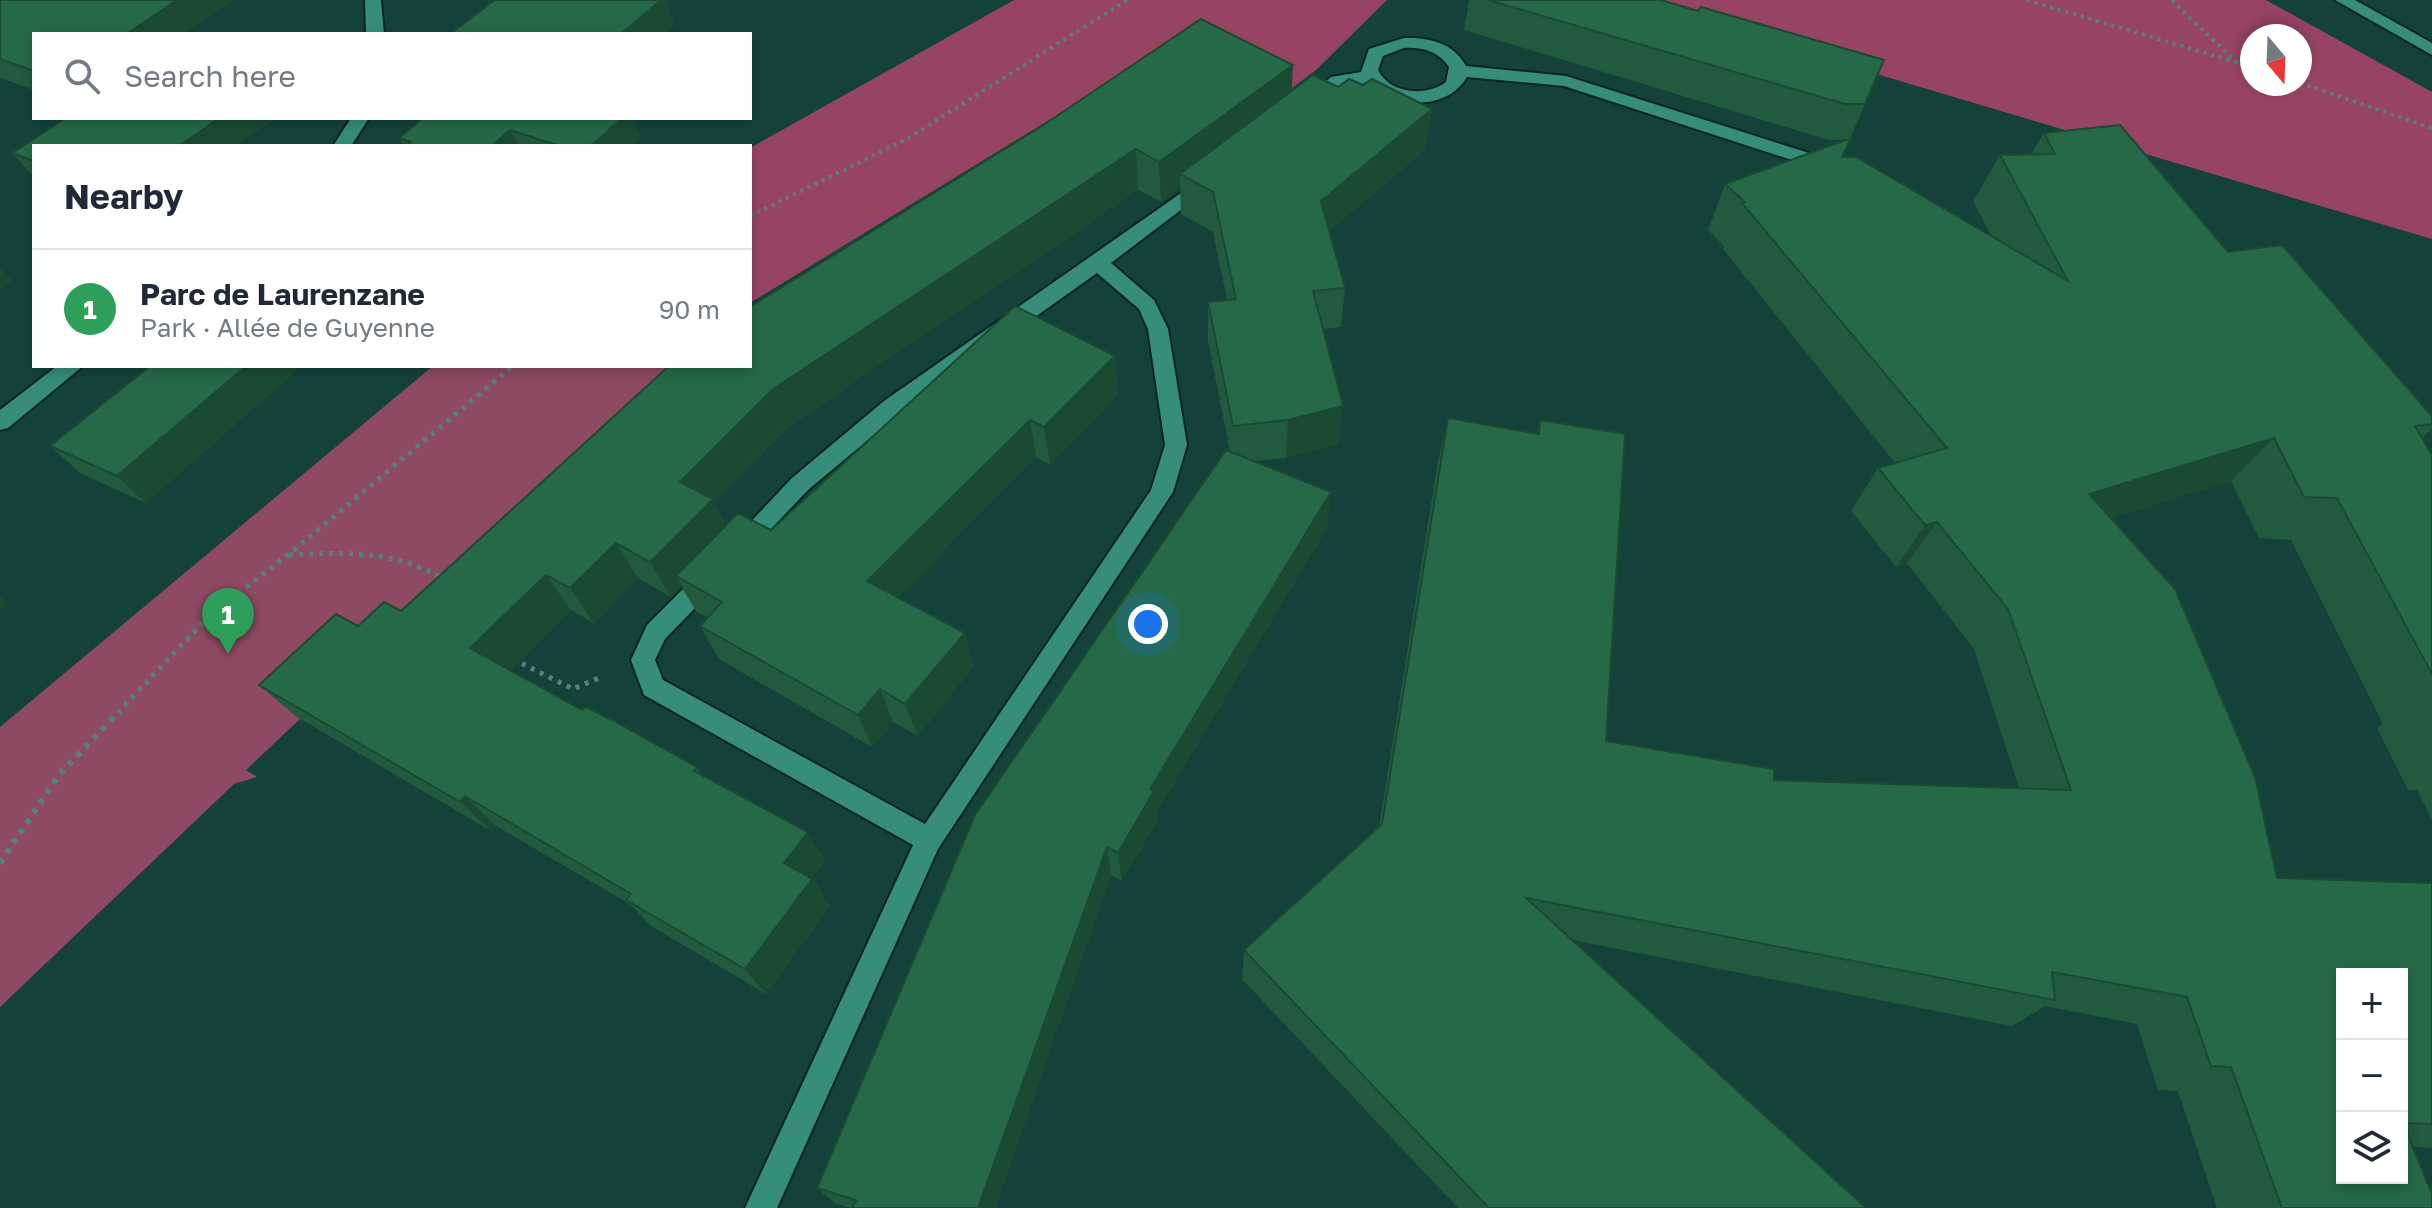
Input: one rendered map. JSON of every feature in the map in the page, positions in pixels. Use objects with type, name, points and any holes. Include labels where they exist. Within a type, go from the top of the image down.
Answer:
[{"type":"street","points":[[373,0],[375,32]]},
{"type":"street","points":[[2343,0],[2432,50]]},
{"type":"street","points":[[1294,115],[1343,78],[1373,79],[1394,93],[1425,96],[1449,88],[1457,80],[1459,71],[1457,63],[1439,48],[1412,42],[1398,43],[1375,53],[1369,70],[1373,79]]},
{"type":"street","points":[[1459,71],[1566,81],[1802,157]]},
{"type":"street","points":[[343,144],[359,120]]},
{"type":"street","points":[[929,840],[653,687],[643,660],[656,632],[800,484],[892,407],[1098,263],[1220,171]]},
{"type":"street","points":[[761,1208],[929,840],[1162,492],[1176,445],[1158,329],[1147,305],[1098,263]]},
{"type":"street","points":[[0,422],[69,368]]},
{"type":"path","points":[[752,215],[907,139],[1127,0]]},
{"type":"path","points":[[2027,0],[2240,63]]},
{"type":"path","points":[[2172,0],[2236,62]]},
{"type":"path","points":[[2312,87],[2432,128]]},
{"type":"path","points":[[0,863],[59,775],[210,615],[288,555],[511,368]]},
{"type":"path","points":[[288,555],[364,550],[407,560],[421,564],[446,581],[449,593]]},
{"type":"path","points":[[503,654],[573,689],[643,660]]},
{"type":"shaded area","points":[[1014,0],[1387,0],[1316,70],[1280,97],[1175,43],[752,302],[752,147]]},
{"type":"shaded area","points":[[1627,0],[2266,0],[2309,24],[2240,24],[2240,96],[2312,96],[2312,25],[2432,92],[2432,239]]},
{"type":"shaded area","points":[[431,368],[670,368],[246,770],[257,777],[234,784],[0,1007],[0,727]]},
{"type":"building","points":[[0,0],[177,0],[129,32],[32,32],[32,70],[0,59]]},
{"type":"building","points":[[495,0],[661,0],[623,32],[453,32]]},
{"type":"building","points":[[1488,0],[1661,0],[1698,11],[1701,7],[1884,60],[1865,104],[1845,104]]},
{"type":"building","points":[[1201,19],[1293,65],[1159,162],[1136,149],[773,389],[680,482],[713,499],[650,562],[616,543],[570,588],[546,575],[470,648],[582,710],[586,707],[614,721],[697,767],[694,771],[808,832],[784,863],[812,879],[745,969],[626,900],[631,894],[465,796],[460,802],[259,685],[336,614],[358,626],[384,602],[401,611],[667,368],[752,368],[752,306],[1042,126]]},
{"type":"building","points":[[1313,75],[1338,87],[1349,79],[1363,85],[1372,79],[1432,109],[1321,201],[1345,288],[1313,291],[1343,406],[1288,420],[1233,426],[1208,302],[1236,299],[1213,192],[1180,174]]},
{"type":"building","points":[[63,120],[216,120],[182,144],[32,144],[32,160],[12,153]]},
{"type":"building","points":[[421,120],[620,120],[593,144],[553,144],[510,130],[494,144],[409,144],[411,142],[399,138]]},
{"type":"building","points":[[2120,125],[2228,252],[2282,245],[2432,416],[2432,424],[2415,426],[2432,455],[2432,674],[2337,498],[2304,497],[2274,438],[2089,494],[2175,589],[2255,777],[2277,878],[2432,883],[2432,1124],[2408,1123],[2408,968],[2336,968],[2336,1184],[2408,1184],[2408,1135],[2432,1194],[2432,1208],[2282,1208],[2231,1067],[2211,1066],[2187,997],[2052,972],[2055,1000],[1526,898],[1866,1208],[1489,1208],[1244,950],[1382,824],[1448,418],[1539,434],[1540,420],[1625,434],[1606,741],[1774,769],[1774,780],[2071,790],[2008,609],[1937,522],[1925,525],[1878,468],[1947,448],[1742,203],[1745,202],[1725,184],[1851,138],[1842,157],[1856,157],[2068,281],[2000,155],[2055,154],[2044,133]]},
{"type":"building","points":[[1015,306],[1115,356],[1044,427],[1030,420],[867,581],[965,633],[905,704],[880,689],[858,715],[700,626],[722,602],[676,576],[738,513],[771,530]]},
{"type":"building","points":[[148,368],[244,368],[117,476],[50,446]]},
{"type":"building","points":[[1226,450],[1331,492],[1150,789],[1154,791],[1118,853],[1107,847],[978,1208],[852,1208],[856,1200],[817,1188],[975,815]]},
{"type":"place","name":"Parc de Laurenzane","points":[[228,654]]}]
